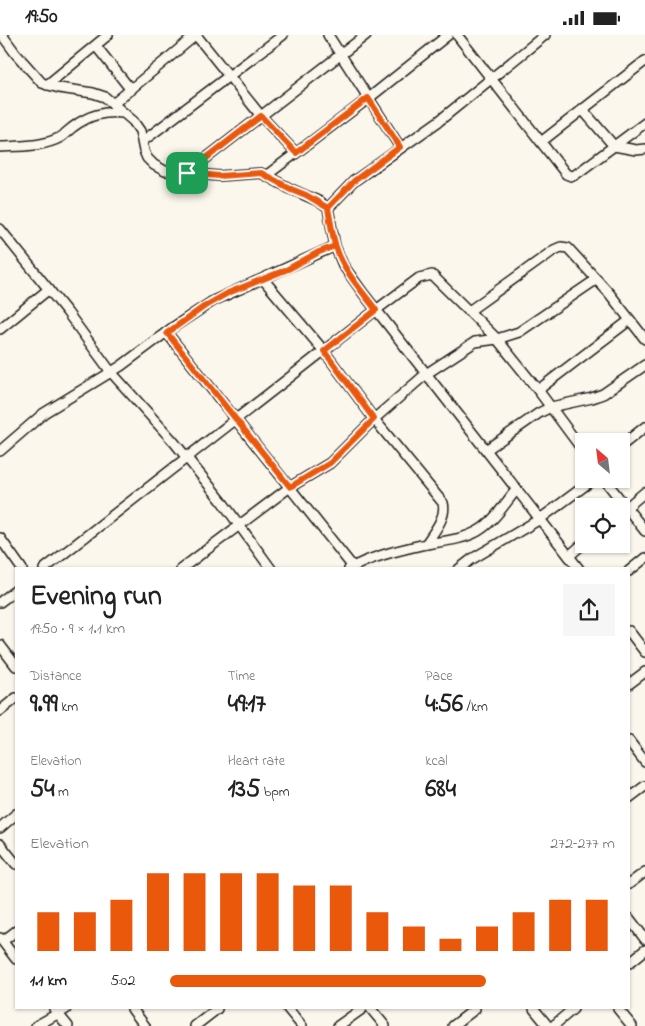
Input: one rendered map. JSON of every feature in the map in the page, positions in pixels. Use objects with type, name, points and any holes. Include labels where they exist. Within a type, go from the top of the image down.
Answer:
[{"type":"street","points":[[48,85],[108,35]]},
{"type":"street","points":[[113,104],[196,35],[261,116],[296,153]]},
{"type":"street","points":[[143,141],[283,35]]},
{"type":"street","points":[[328,35],[400,147]]},
{"type":"street","points":[[187,173],[366,35]]},
{"type":"street","points":[[266,175],[448,35]]},
{"type":"street","points":[[456,35],[566,174],[575,175],[645,123]]},
{"type":"street","points":[[328,208],[354,181],[439,121],[544,35]]},
{"type":"street","points":[[5,39],[42,83],[105,97],[133,121],[140,131],[147,158],[154,165],[165,171],[219,176],[257,173],[266,175],[328,208],[335,246],[343,265],[376,310],[577,567]]},
{"type":"street","points":[[96,46],[131,90]]},
{"type":"street","points":[[540,142],[645,61]]},
{"type":"street","points":[[582,109],[614,146],[636,150],[645,149]]},
{"type":"street","points":[[0,147],[50,141],[61,137],[84,119],[97,113],[109,111],[124,113]]},
{"type":"street","points":[[0,229],[67,312],[111,372],[187,458],[269,567]]},
{"type":"street","points":[[0,451],[44,413],[111,372],[214,301],[335,246]]},
{"type":"street","points":[[469,311],[562,247],[568,248],[597,279],[645,339]]},
{"type":"street","points":[[47,567],[419,278],[432,275],[497,339],[575,440]]},
{"type":"street","points":[[263,279],[324,351],[374,419],[443,503],[443,513],[426,544]]},
{"type":"street","points":[[184,567],[290,487],[330,463],[374,419],[426,374],[475,343],[519,332],[597,279]]},
{"type":"street","points":[[0,329],[49,289]]},
{"type":"street","points":[[538,390],[630,320]]},
{"type":"street","points":[[167,333],[237,419],[350,567]]},
{"type":"street","points":[[486,450],[538,413],[551,407],[592,399],[603,394],[645,365]]},
{"type":"street","points":[[630,438],[645,427]]},
{"type":"street","points":[[462,567],[540,519],[582,488]]},
{"type":"street","points":[[354,567],[396,551],[461,538],[478,531],[487,524],[517,489]]},
{"type":"street","points":[[630,505],[645,493]]},
{"type":"street","points":[[630,516],[645,531]]},
{"type":"street","points":[[0,538],[21,567]]},
{"type":"street","points":[[569,556],[575,551]]},
{"type":"street","points":[[630,570],[645,558]]},
{"type":"street","points":[[0,602],[15,591]]},
{"type":"street","points":[[630,632],[645,652]]},
{"type":"street","points":[[0,645],[15,665]]},
{"type":"street","points":[[630,683],[645,672]]},
{"type":"street","points":[[0,711],[15,700]]},
{"type":"street","points":[[630,742],[645,762]]},
{"type":"street","points":[[630,797],[645,786]]},
{"type":"street","points":[[0,828],[15,815]]},
{"type":"street","points":[[0,844],[15,863]]},
{"type":"street","points":[[630,884],[645,872]]},
{"type":"street","points":[[630,919],[645,939]]},
{"type":"street","points":[[15,932],[1,940],[15,958]]},
{"type":"street","points":[[630,962],[645,950]]},
{"type":"street","points":[[132,1009],[146,1026]]},
{"type":"street","points":[[195,1026],[217,1009]]},
{"type":"street","points":[[288,1009],[302,1026]]},
{"type":"street","points":[[338,1026],[362,1009]]},
{"type":"street","points":[[371,1009],[385,1026]]},
{"type":"street","points":[[453,1026],[475,1009]]},
{"type":"street","points":[[534,1009],[548,1026]]},
{"type":"street","points":[[552,1026],[573,1009]]},
{"type":"street","points":[[618,1009],[632,1026]]},
{"type":"street","points":[[36,1026],[60,1011],[68,1026]]},
{"type":"route","points":[[187,173],[219,176],[261,173],[318,201],[328,208],[335,246],[319,252],[288,269],[228,293],[205,306],[167,333],[290,487],[330,463],[374,419],[324,351],[376,310],[343,265],[335,246],[334,237],[328,208],[354,181],[400,147],[368,98],[296,153],[261,116],[187,173]]}]
